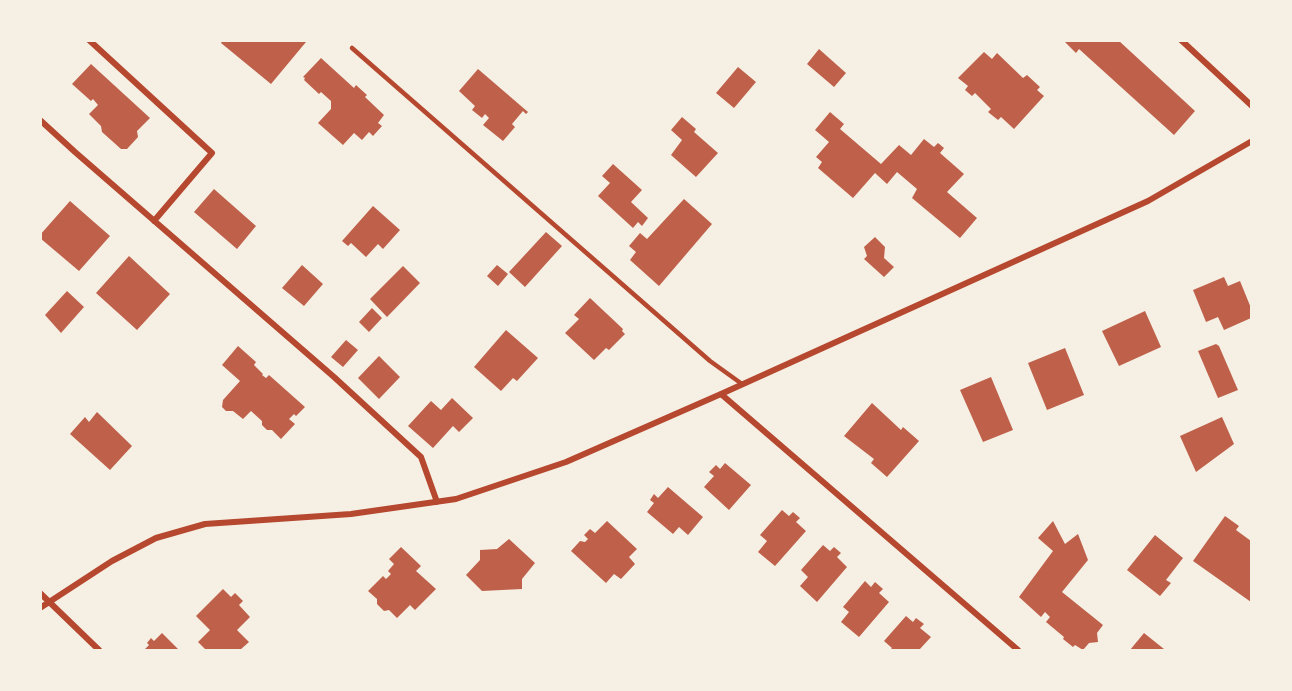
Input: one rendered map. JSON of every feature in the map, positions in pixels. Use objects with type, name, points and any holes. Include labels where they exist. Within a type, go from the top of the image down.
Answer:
[{"type":"street","points":[[89,40],[212,153],[154,221]]},
{"type":"street","points":[[1181,40],[1251,106]]},
{"type":"street","points":[[40,120],[334,377],[420,457],[437,502]]},
{"type":"street","points":[[40,608],[112,561],[156,538],[206,524],[351,514],[456,499],[566,462],[1148,201],[1251,141]]},
{"type":"street","points":[[721,394],[1018,651]]},
{"type":"street","points":[[40,593],[99,651]]},
{"type":"lane","points":[[352,48],[710,361],[742,384]]},
{"type":"building","points":[[223,40],[305,40],[306,42],[271,84],[221,43]]},
{"type":"building","points":[[1063,40],[1118,40],[1195,111],[1174,135],[1079,49],[1076,53]]},
{"type":"building","points":[[819,49],[846,73],[834,87],[807,64]]},
{"type":"building","points":[[984,52],[992,59],[997,53],[1023,78],[1027,75],[1040,87],[1037,90],[1044,96],[1014,129],[1001,117],[998,120],[988,112],[991,109],[975,93],[972,96],[965,90],[968,86],[958,78]]},
{"type":"building","points":[[321,58],[354,88],[356,85],[384,115],[378,123],[382,126],[373,136],[369,132],[362,140],[354,133],[343,145],[318,123],[331,109],[331,101],[321,92],[319,94],[303,77]]},
{"type":"building","points":[[91,64],[150,118],[137,131],[138,137],[127,149],[121,149],[102,132],[101,126],[89,114],[98,105],[72,84]]},
{"type":"building","points":[[738,67],[756,82],[734,108],[716,93]]},
{"type":"building","points":[[478,69],[528,112],[526,114],[523,111],[512,124],[515,127],[503,141],[483,125],[489,118],[485,114],[482,118],[472,110],[475,106],[459,91]]},
{"type":"building","points":[[830,112],[844,124],[840,129],[881,164],[899,145],[911,155],[924,139],[934,147],[938,143],[944,148],[940,153],[964,174],[947,192],[977,218],[960,238],[912,198],[917,189],[897,172],[887,184],[875,173],[853,198],[818,168],[822,162],[816,157],[829,142],[815,130]]},
{"type":"building","points":[[682,117],[696,129],[694,132],[718,153],[696,177],[671,155],[682,140],[671,130]]},
{"type":"building","points":[[613,164],[642,190],[631,202],[648,218],[642,226],[638,222],[633,228],[598,196],[610,183],[602,176]]},
{"type":"building","points":[[214,189],[256,226],[237,249],[194,212]]},
{"type":"building","points":[[684,199],[712,224],[659,286],[630,260],[636,252],[629,246],[640,233],[647,239]]},
{"type":"building","points":[[70,201],[110,236],[79,271],[40,238],[40,235]]},
{"type":"building","points":[[373,206],[400,230],[383,249],[378,244],[366,257],[351,243],[348,246],[342,241]]},
{"type":"building","points":[[546,232],[562,246],[525,287],[509,272]]},
{"type":"building","points":[[875,237],[885,247],[884,258],[894,267],[884,277],[864,259],[867,256],[864,247]]},
{"type":"building","points":[[129,256],[170,294],[137,330],[96,293]]},
{"type":"building","points":[[302,265],[323,284],[304,306],[282,288]]},
{"type":"building","points":[[497,265],[508,274],[498,286],[487,276]]},
{"type":"building","points":[[403,266],[420,283],[387,317],[370,299]]},
{"type":"building","points":[[1224,277],[1228,286],[1240,281],[1251,308],[1251,318],[1224,330],[1218,317],[1206,322],[1193,290]]},
{"type":"building","points":[[67,291],[84,307],[61,333],[45,315]]},
{"type":"building","points":[[590,298],[623,329],[625,334],[609,350],[606,348],[594,360],[565,333],[579,319],[574,315]]},
{"type":"building","points":[[372,308],[382,318],[369,332],[359,322]]},
{"type":"building","points":[[1145,311],[1161,347],[1119,366],[1102,331]]},
{"type":"building","points":[[506,330],[538,358],[517,381],[513,378],[501,391],[474,367]]},
{"type":"building","points":[[346,340],[358,350],[343,367],[331,357]]},
{"type":"building","points":[[1216,344],[1219,346],[1238,390],[1218,398],[1198,351]]},
{"type":"building","points":[[238,346],[256,362],[254,365],[262,375],[266,378],[269,375],[305,407],[289,419],[295,424],[281,439],[272,430],[267,430],[262,425],[262,421],[251,411],[243,419],[233,411],[226,411],[222,407],[223,400],[240,381],[222,365]]},
{"type":"building","points":[[1065,348],[1084,395],[1047,410],[1028,363]]},
{"type":"building","points":[[379,356],[400,377],[379,399],[358,378]]},
{"type":"building","points":[[991,377],[1013,430],[983,442],[960,390]]},
{"type":"building","points":[[452,398],[473,418],[459,432],[453,426],[433,448],[408,426],[431,401],[441,410]]},
{"type":"building","points":[[872,403],[901,430],[903,427],[919,441],[887,477],[871,463],[874,459],[844,436]]},
{"type":"building","points":[[97,412],[132,446],[110,470],[70,434],[85,417],[89,422]]},
{"type":"building","points":[[1222,417],[1234,444],[1196,472],[1180,436]]},
{"type":"building","points":[[725,463],[751,485],[729,510],[704,487],[714,476],[709,472],[716,465],[720,469]]},
{"type":"building","points":[[668,487],[703,517],[688,535],[679,527],[673,534],[647,512],[654,503],[650,500],[654,494],[658,498]]},
{"type":"building","points":[[782,510],[789,516],[793,512],[800,518],[796,522],[806,531],[775,566],[758,552],[767,541],[760,535]]},
{"type":"building","points":[[1225,516],[1239,526],[1236,530],[1251,541],[1251,602],[1193,561]]},
{"type":"building","points":[[607,521],[637,549],[629,557],[635,564],[621,579],[614,574],[606,583],[571,551],[580,541],[585,542],[588,539],[584,535],[590,529],[595,533]]},
{"type":"building","points":[[1053,521],[1065,544],[1078,534],[1088,560],[1062,592],[1103,625],[1097,633],[1098,642],[1089,643],[1083,650],[1075,645],[1073,647],[1046,622],[1050,617],[1045,612],[1041,617],[1019,597],[1053,551],[1038,538]]},
{"type":"building","points":[[1155,535],[1183,558],[1166,580],[1171,583],[1160,596],[1127,570]]},
{"type":"building","points":[[509,539],[535,563],[522,579],[522,589],[482,591],[466,575],[480,560],[480,550],[497,549]]},
{"type":"building","points":[[823,545],[830,551],[834,547],[841,553],[837,557],[847,567],[817,602],[800,586],[808,577],[801,570]]},
{"type":"building","points":[[401,547],[421,566],[416,571],[436,589],[415,610],[410,605],[397,618],[389,610],[384,611],[377,604],[377,599],[368,591],[383,576],[386,579],[391,574],[388,571],[394,564],[389,559]]},
{"type":"building","points":[[865,581],[871,587],[875,582],[883,589],[879,593],[889,602],[859,637],[841,622],[849,612],[843,607]]},
{"type":"building","points":[[223,589],[231,597],[235,593],[243,601],[239,605],[250,617],[237,630],[249,642],[240,650],[206,650],[198,642],[210,630],[196,616]]},
{"type":"building","points":[[906,616],[913,622],[916,618],[924,624],[920,628],[931,637],[919,650],[890,650],[892,648],[884,641]]},
{"type":"building","points":[[162,633],[179,650],[144,650],[151,638],[154,641]]},
{"type":"building","points":[[1144,633],[1164,649],[1130,650]]}]
